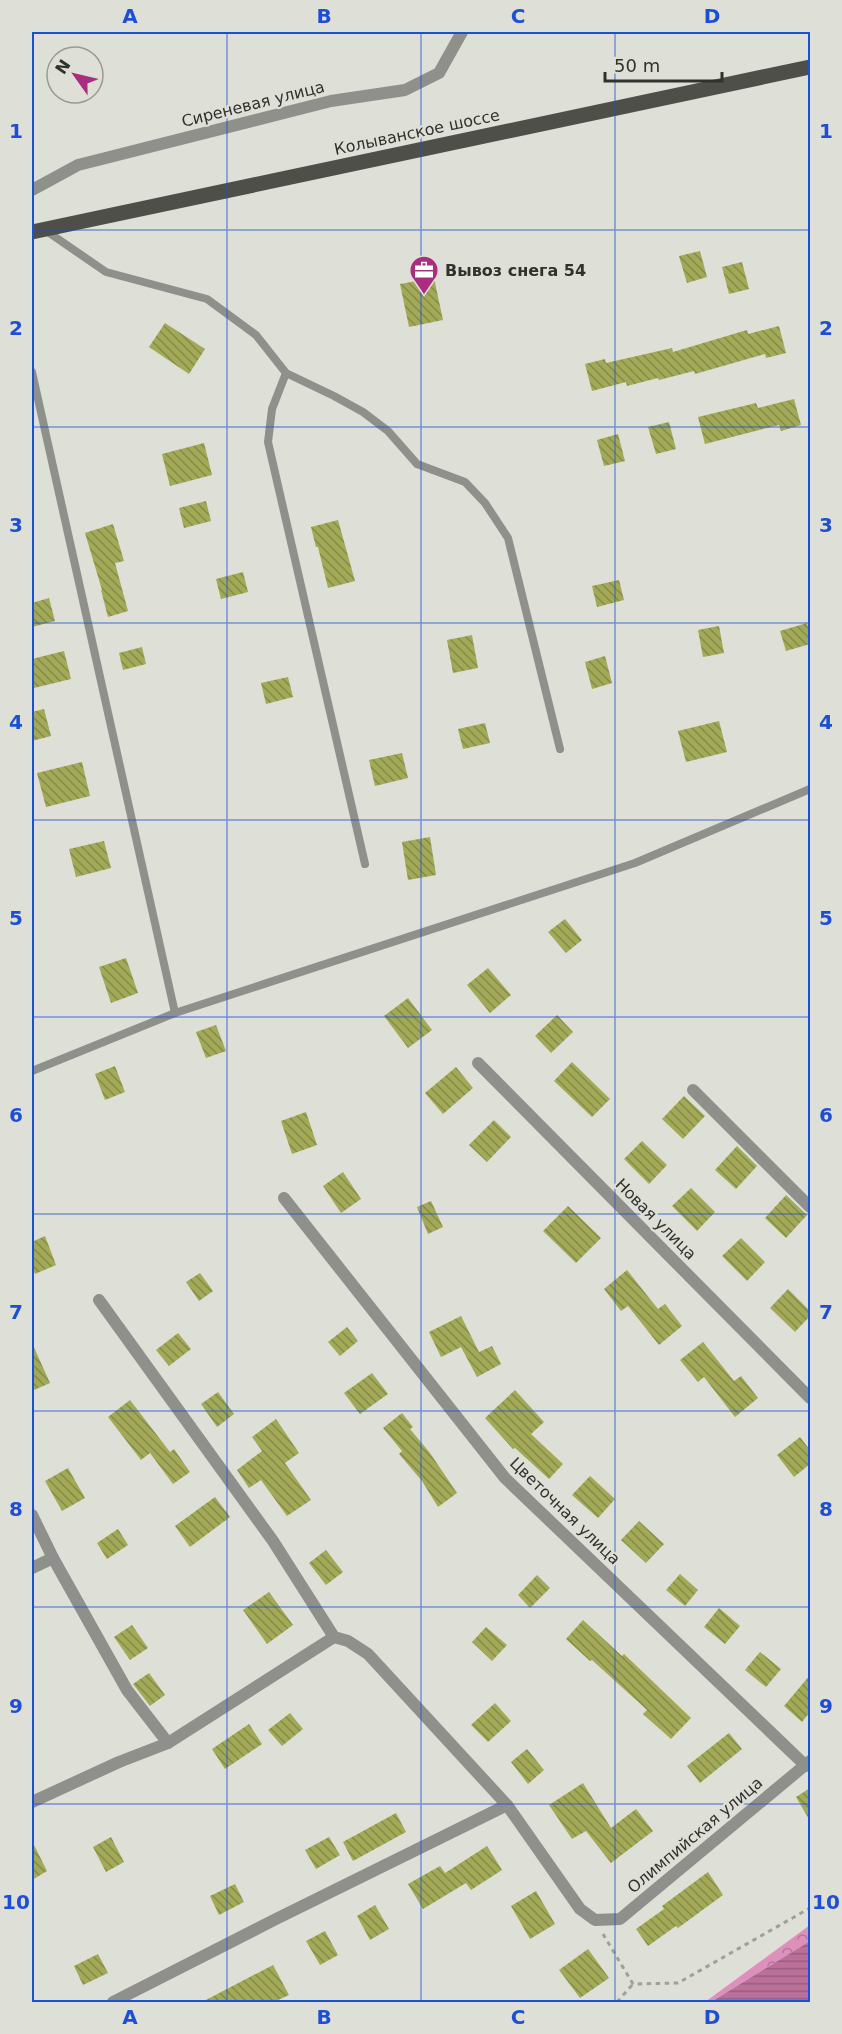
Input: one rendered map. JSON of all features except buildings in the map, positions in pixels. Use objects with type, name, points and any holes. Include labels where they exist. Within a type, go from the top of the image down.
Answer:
[{"type":"main road","name":"Колыванское шоссе","points":[[38,231],[810,67]]},
{"type":"street","name":"Сиреневая улица","points":[[32,190],[78,165],[331,101],[405,90],[439,74],[462,32]]},
{"type":"street","name":"Новая улица","points":[[478,1063],[810,1398]]},
{"type":"street","points":[[693,1090],[810,1207]]},
{"type":"street","name":"Цветочная улица","points":[[284,1198],[505,1478],[808,1763]]},
{"type":"street","points":[[99,1300],[273,1541],[334,1637],[348,1641],[368,1654],[507,1805],[580,1909],[596,1920]]},
{"type":"street","points":[[32,1515],[52,1558],[127,1690],[168,1743]]},
{"type":"street","points":[[32,1568],[52,1558]]},
{"type":"street","points":[[32,1802],[119,1762],[168,1743],[334,1637]]},
{"type":"street","name":"Олимпийская улица","points":[[596,1920],[620,1919],[808,1763]]},
{"type":"street","points":[[113,2002],[507,1805]]},
{"type":"lane","points":[[38,231],[106,272],[207,299],[256,334],[286,373],[363,412],[388,431],[417,464],[465,482],[485,503],[508,538],[560,749]]},
{"type":"lane","points":[[32,372],[174,1013]]},
{"type":"lane","points":[[286,373],[272,409],[268,442],[365,864]]},
{"type":"lane","points":[[32,1071],[174,1013],[635,863],[810,789]]},
{"type":"path","points":[[617,2002],[633,1984],[678,1983],[810,1908]]},
{"type":"path","points":[[596,1920],[616,1959],[633,1984]]},
{"type":"green space","points":[[810,1925],[810,1941],[711,2002],[705,2002]]},
{"type":"shaded area","points":[[810,1941],[810,2002],[711,2002]]},
{"type":"place","name":"Вывоз снега 54","points":[[424,296]]}]
